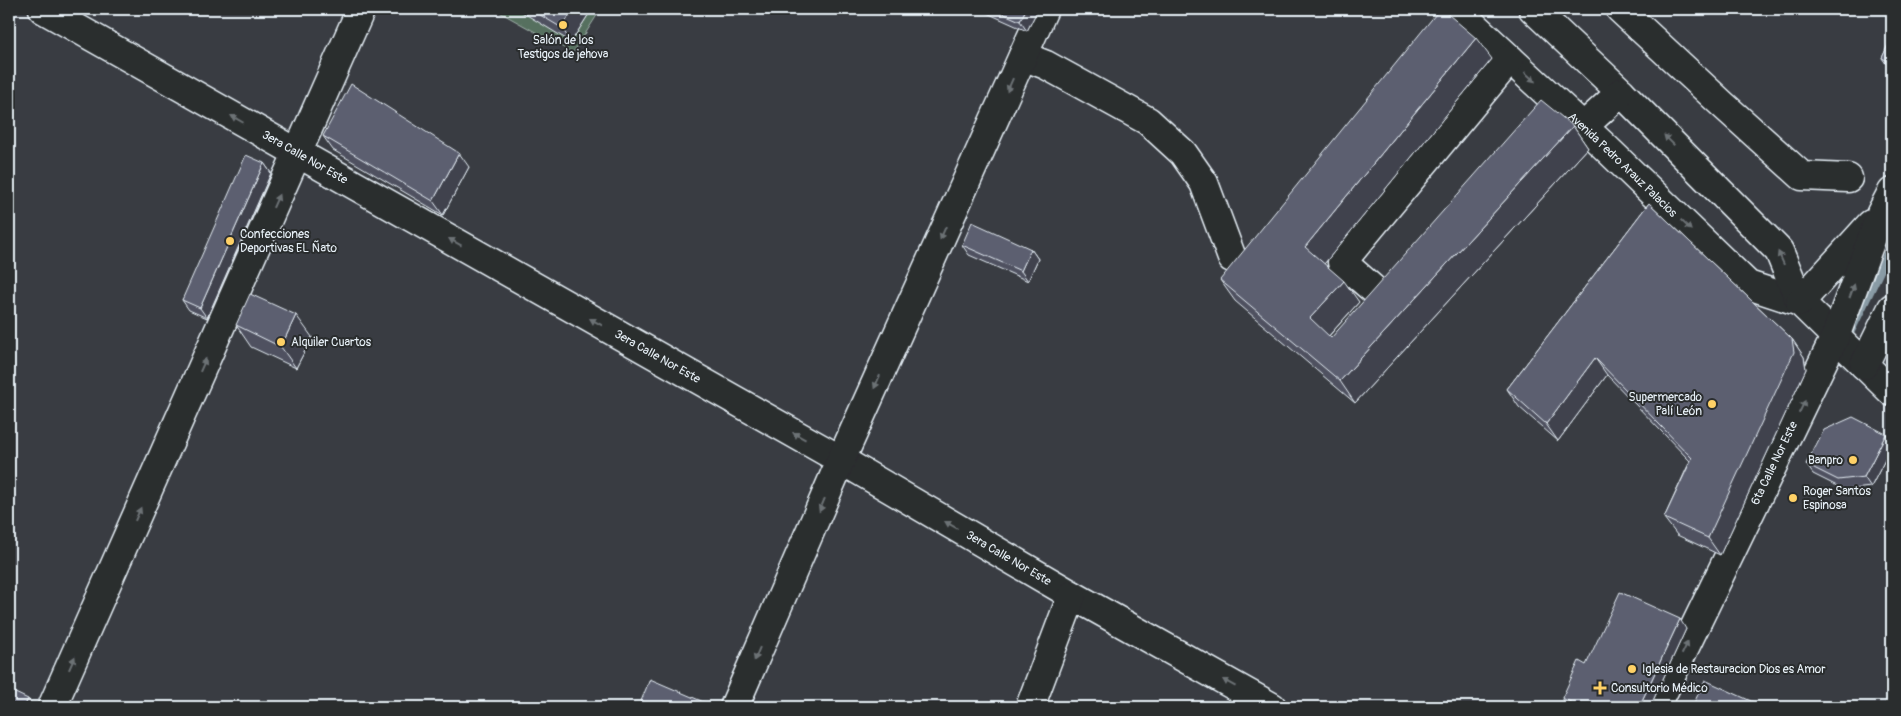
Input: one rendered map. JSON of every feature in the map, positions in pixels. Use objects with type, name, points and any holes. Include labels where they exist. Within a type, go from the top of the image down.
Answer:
[{"type":"street","name":"3era Calle Nor Este","points":[[43,9],[841,460],[1072,595],[1272,707]]},
{"type":"street","points":[[52,707],[361,9]]},
{"type":"street","points":[[734,707],[841,460],[1044,9]]},
{"type":"street","name":"Avenida Pedro Arauz Palacios","points":[[1456,9],[1510,59],[1541,104],[1583,126],[1748,285],[1800,302]]},
{"type":"street","name":"Avenida Pedro Arauz Palacios","points":[[1534,9],[1621,92],[1779,251],[1800,302],[1892,392]]},
{"type":"street","points":[[1620,9],[1802,176],[1848,178]]},
{"type":"street","points":[[1023,56],[1046,65],[1148,121],[1183,153],[1204,183],[1232,258]]},
{"type":"street","points":[[1363,317],[1388,288],[1342,262],[1510,59]]},
{"type":"street","points":[[1583,126],[1621,92]]},
{"type":"street","name":"6ta Calle Nor Este","points":[[1800,302],[1887,202]]},
{"type":"street","name":"6ta Calle Nor Este","points":[[1656,707],[1835,337],[1887,202]]},
{"type":"street","points":[[1864,366],[1892,308]]},
{"type":"street","points":[[1030,707],[1072,595]]},
{"type":"green space","points":[[494,9],[601,9],[573,53]]},
{"type":"building","points":[[530,9],[573,9],[562,28]]},
{"type":"building","points":[[993,9],[1026,9],[1020,21]]},
{"type":"building","points":[[1440,9],[1476,38],[1305,247],[1344,281],[1310,318],[1331,338],[1541,100],[1573,126],[1340,381],[1220,280]]},
{"type":"building","points":[[1892,36],[1892,63],[1882,58]]},
{"type":"building","points":[[351,84],[459,153],[433,201],[323,136]]},
{"type":"building","points":[[246,155],[264,163],[200,308],[182,300]]},
{"type":"building","points":[[1649,203],[1792,339],[1794,352],[1708,538],[1664,518],[1692,458],[1595,358],[1546,424],[1507,389]]},
{"type":"building","points":[[972,222],[1031,249],[1021,271],[962,245]]},
{"type":"building","points":[[250,294],[296,315],[281,347],[236,325]]},
{"type":"building","name":"Banpro","points":[[1853,417],[1886,434],[1864,477],[1838,480],[1806,464],[1824,430]]},
{"type":"building","points":[[1620,592],[1680,619],[1639,707],[1581,707],[1562,698],[1579,661],[1586,665]]},
{"type":"building","points":[[650,679],[706,703],[705,707],[657,707],[641,701]]},
{"type":"building","points":[[1705,680],[1764,707],[1692,707]]},
{"type":"building","points":[[9,690],[28,699],[24,707],[9,707]]},
{"type":"waterway","points":[[1850,332],[1892,245]]},
{"type":"place","name":"Salón de los Testigos de jehova","points":[[563,25]]},
{"type":"place","name":"Confecciones Deportivas EL Ñato","points":[[230,241]]},
{"type":"place","name":"Alquiler Cuartos","points":[[281,342]]},
{"type":"place","name":"Supermercado Palí León","points":[[1712,404]]},
{"type":"place","name":"Banpro","points":[[1853,460]]},
{"type":"place","name":"Roger Santos Espinosa","points":[[1793,498]]},
{"type":"place","name":"Iglesia de Restauracion Dios es Amor","points":[[1632,669]]},
{"type":"place","name":"Consultorio Médico","points":[[1600,688]]}]
